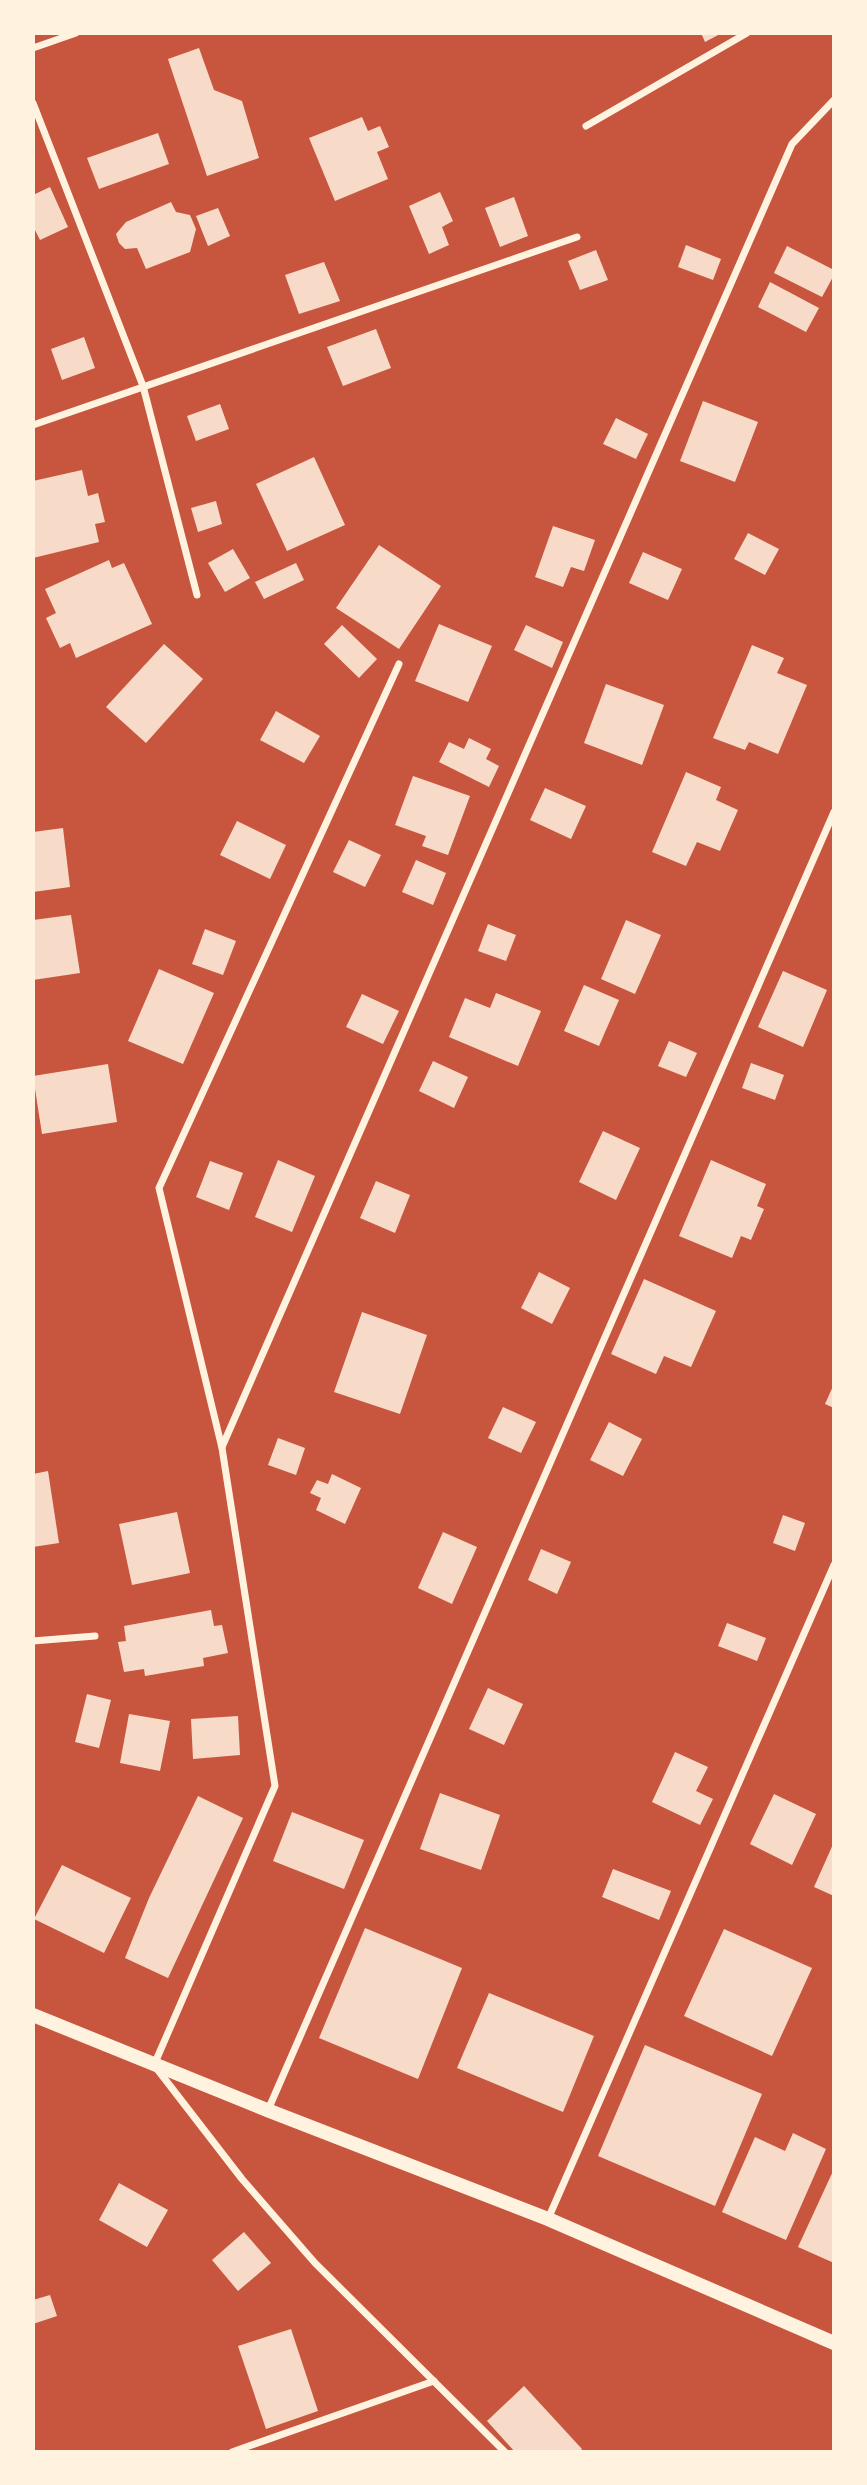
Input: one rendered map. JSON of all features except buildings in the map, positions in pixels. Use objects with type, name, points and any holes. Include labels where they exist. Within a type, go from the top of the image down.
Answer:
[{"type":"main road","points":[[33,2015],[267,2110],[548,2219],[834,2343]]},
{"type":"street","points":[[33,48],[76,33]]},
{"type":"street","points":[[586,126],[747,33]]},
{"type":"street","points":[[222,1448],[792,144],[834,100]]},
{"type":"street","points":[[33,103],[143,387],[197,595]]},
{"type":"street","points":[[33,425],[577,237]]},
{"type":"street","points":[[399,664],[159,1188],[222,1448],[275,1786],[154,2065],[242,2179],[315,2263],[505,2452]]},
{"type":"street","points":[[267,2110],[834,812]]},
{"type":"street","points":[[548,2219],[834,1565]]},
{"type":"street","points":[[33,1642],[95,1636]]},
{"type":"street","points":[[232,2452],[435,2381]]}]
